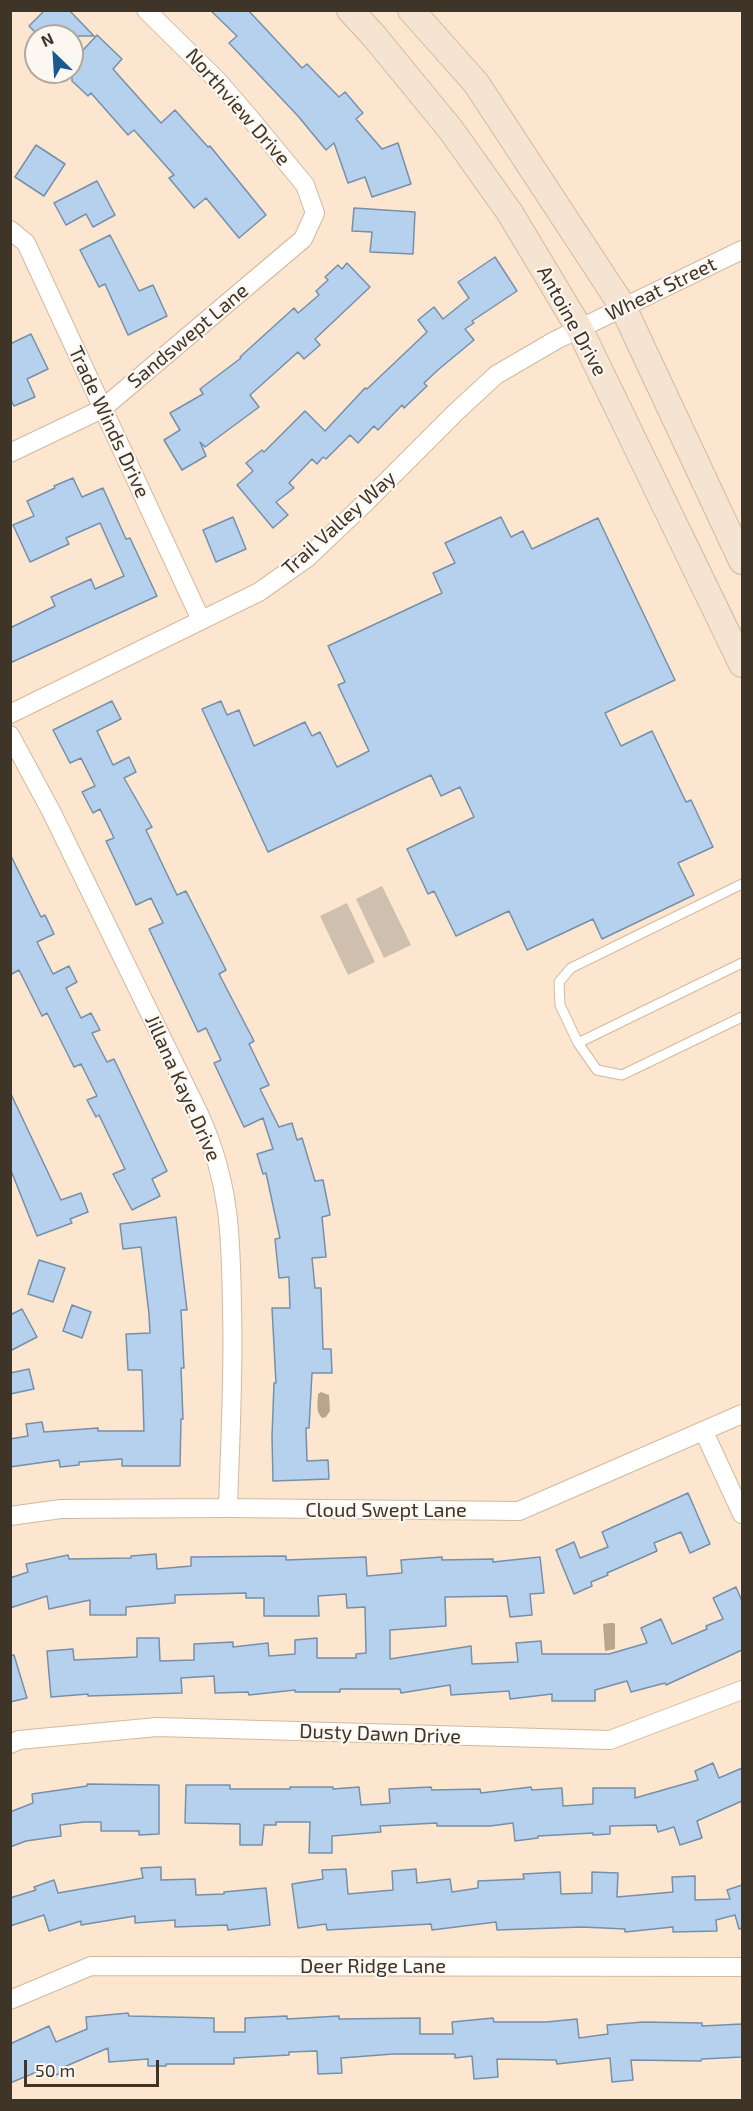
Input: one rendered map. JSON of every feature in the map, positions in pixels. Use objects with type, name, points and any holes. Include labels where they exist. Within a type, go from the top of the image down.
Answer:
[{"type":"main road","name":"Antoine Drive","points":[[350,10],[451,130],[510,213],[579,328],[742,664]]},
{"type":"main road","points":[[411,10],[476,83],[623,307],[742,561]]},
{"type":"street","name":"Northview Drive","points":[[146,10],[210,73],[249,117],[305,185],[315,213]]},
{"type":"street","name":"Sandswept Lane","points":[[10,453],[102,409],[303,239],[315,213]]},
{"type":"street","name":"Trade Winds Drive","points":[[10,230],[26,243],[201,620]]},
{"type":"street","name":"Wheat Street","points":[[579,328],[742,250]]},
{"type":"street","name":"Trail Valley Way","points":[[10,714],[260,592],[307,558],[496,375],[579,328]]},
{"type":"street","name":"Jillana Kaye Drive","points":[[10,735],[51,811],[185,1084],[210,1137],[217,1160],[227,1207],[231,1257],[233,1353],[228,1508]]},
{"type":"street","name":"Cloud Swept Lane","points":[[10,1516],[61,1509],[519,1511],[742,1414]]},
{"type":"street","points":[[704,1432],[742,1515]]},
{"type":"street","name":"Dusty Dawn Drive","points":[[10,1744],[19,1740],[157,1727],[610,1740],[742,1690]]},
{"type":"street","name":"Deer Ridge Lane","points":[[10,2000],[92,1966],[742,1967]]},
{"type":"lane","points":[[742,884],[571,968],[559,982],[560,1005],[578,1043],[597,1070],[622,1075],[742,1017]]},
{"type":"lane","points":[[578,1043],[742,963]]},
{"type":"shaded area","points":[[382,886],[411,945],[384,958],[356,899]]},
{"type":"shaded area","points":[[347,903],[375,962],[348,975],[320,916]]},
{"type":"shaded area","points":[[321,1392],[329,1395],[330,1411],[326,1417],[322,1418],[317,1407],[318,1394]]},
{"type":"shaded area","points":[[603,1624],[615,1625],[615,1649],[605,1651]]},
{"type":"building","points":[[45,10],[69,10],[82,24],[31,24]]},
{"type":"building","points":[[210,10],[248,10],[302,68],[307,64],[339,97],[345,92],[363,113],[356,119],[382,149],[398,143],[411,184],[372,197],[365,177],[348,183],[334,143],[326,150],[298,116],[229,43],[237,36]]},
{"type":"building","points":[[84,26],[94,36],[84,36]]},
{"type":"building","points":[[97,35],[122,59],[113,69],[161,123],[175,110],[208,147],[210,146],[266,215],[239,238],[206,198],[194,208],[169,178],[174,175],[134,130],[128,135],[91,93],[88,96],[75,84],[84,84],[84,49]]},
{"type":"building","points":[[36,145],[65,164],[44,196],[15,177]]},
{"type":"building","points":[[97,181],[115,215],[93,227],[86,214],[66,225],[54,203]]},
{"type":"building","points":[[354,208],[415,212],[413,254],[370,252],[372,232],[352,231]]},
{"type":"building","points":[[110,235],[139,291],[153,285],[167,316],[128,335],[105,284],[99,287],[80,250]]},
{"type":"building","points":[[495,257],[517,291],[472,321],[474,323],[465,329],[474,340],[424,383],[427,386],[404,408],[402,405],[378,430],[374,426],[358,443],[350,435],[326,459],[323,457],[317,464],[312,459],[289,483],[294,488],[276,502],[288,515],[273,528],[237,485],[253,471],[246,463],[262,450],[264,452],[305,411],[325,431],[365,388],[367,389],[427,332],[418,320],[434,307],[443,319],[469,298],[458,282]]},
{"type":"building","points":[[347,263],[370,287],[315,339],[320,345],[304,359],[298,352],[250,395],[259,407],[205,447],[200,442],[206,456],[182,470],[164,440],[180,430],[170,413],[203,394],[200,389],[241,358],[294,308],[298,313],[319,295],[316,291],[328,280],[325,277],[338,265],[342,269]]},
{"type":"building","points":[[31,334],[48,369],[27,379],[35,397],[14,406],[10,398],[10,344]]},
{"type":"building","points":[[73,478],[82,497],[103,488],[126,539],[130,538],[157,596],[10,663],[10,628],[55,606],[51,597],[91,579],[95,589],[124,576],[100,523],[66,538],[69,544],[30,562],[13,525],[34,516],[27,501]]},
{"type":"building","points":[[233,517],[246,549],[216,562],[203,530]]},
{"type":"building","points":[[501,517],[511,537],[523,531],[532,549],[598,518],[675,680],[605,713],[621,746],[652,731],[686,802],[691,800],[713,847],[678,863],[694,895],[602,939],[593,919],[527,950],[509,911],[456,936],[434,891],[428,894],[407,849],[474,817],[460,787],[441,796],[431,775],[268,852],[202,709],[221,701],[227,715],[239,710],[254,746],[305,722],[312,736],[320,732],[337,767],[369,751],[338,685],[345,682],[328,646],[442,593],[433,573],[455,563],[445,543]]},
{"type":"building","points":[[112,701],[121,719],[97,731],[113,765],[129,757],[136,772],[124,778],[152,827],[146,830],[177,895],[186,891],[226,970],[219,974],[254,1041],[249,1044],[269,1085],[260,1089],[279,1127],[292,1123],[297,1140],[302,1138],[315,1181],[323,1180],[330,1215],[322,1217],[326,1257],[312,1258],[315,1288],[321,1288],[323,1349],[331,1349],[332,1373],[312,1373],[309,1428],[306,1428],[307,1461],[328,1460],[329,1479],[273,1481],[272,1437],[274,1383],[276,1383],[272,1308],[290,1308],[289,1277],[279,1278],[275,1239],[280,1238],[266,1173],[263,1174],[257,1154],[273,1149],[263,1118],[244,1127],[214,1063],[221,1060],[206,1028],[198,1032],[149,929],[163,923],[151,898],[136,905],[106,841],[114,838],[100,809],[93,813],[82,792],[95,786],[81,758],[70,763],[53,730]]},
{"type":"building","points":[[10,854],[41,917],[45,915],[54,934],[37,942],[53,974],[69,966],[77,982],[66,988],[81,1018],[91,1013],[100,1030],[92,1033],[107,1062],[114,1059],[167,1171],[152,1179],[160,1196],[132,1210],[113,1174],[125,1169],[99,1115],[96,1117],[87,1100],[97,1096],[81,1064],[74,1067],[47,1013],[42,1016],[19,970],[10,975]]},
{"type":"building","points":[[10,1092],[61,1200],[81,1193],[88,1212],[70,1219],[72,1223],[37,1236],[10,1168]]},
{"type":"building","points":[[176,1217],[187,1310],[181,1310],[184,1368],[181,1368],[183,1419],[181,1419],[180,1466],[122,1466],[122,1459],[79,1462],[79,1465],[60,1467],[59,1460],[10,1467],[10,1439],[28,1436],[26,1424],[42,1422],[44,1432],[98,1428],[98,1431],[144,1431],[142,1370],[128,1370],[126,1334],[150,1333],[149,1314],[141,1247],[123,1249],[120,1224]]},
{"type":"building","points":[[39,1260],[65,1268],[53,1302],[28,1294]]},
{"type":"building","points":[[72,1305],[91,1312],[82,1338],[63,1331]]},
{"type":"building","points":[[22,1309],[37,1337],[10,1351],[10,1315]]},
{"type":"building","points":[[29,1369],[34,1389],[10,1394],[10,1373]]},
{"type":"building","points":[[688,1493],[710,1544],[690,1553],[681,1532],[654,1543],[657,1551],[607,1573],[608,1575],[591,1582],[592,1586],[574,1594],[556,1550],[574,1542],[580,1558],[608,1547],[602,1532]]},
{"type":"building","points":[[156,1554],[157,1569],[191,1566],[191,1557],[286,1556],[286,1560],[366,1557],[367,1576],[402,1573],[401,1560],[442,1557],[442,1560],[493,1559],[493,1562],[540,1557],[544,1593],[530,1594],[532,1615],[510,1617],[507,1596],[445,1597],[446,1626],[390,1630],[390,1659],[471,1646],[472,1664],[518,1662],[516,1643],[541,1641],[542,1654],[609,1654],[647,1643],[641,1628],[661,1619],[672,1644],[707,1629],[706,1626],[723,1619],[713,1598],[736,1587],[742,1601],[742,1650],[666,1685],[665,1683],[631,1692],[627,1681],[595,1690],[595,1701],[552,1701],[552,1694],[510,1699],[509,1691],[451,1695],[450,1685],[401,1693],[400,1689],[340,1689],[340,1692],[295,1692],[295,1690],[249,1695],[248,1692],[215,1693],[214,1676],[181,1678],[182,1693],[88,1696],[88,1694],[51,1697],[47,1651],[73,1649],[74,1660],[137,1657],[137,1638],[159,1638],[160,1661],[194,1660],[194,1644],[233,1642],[233,1647],[268,1643],[269,1656],[295,1654],[295,1640],[317,1638],[317,1658],[356,1658],[356,1654],[366,1653],[365,1607],[347,1608],[346,1594],[318,1596],[319,1616],[264,1616],[264,1598],[246,1598],[246,1593],[175,1595],[175,1603],[126,1607],[126,1615],[90,1615],[90,1600],[49,1609],[47,1596],[10,1608],[10,1578],[28,1572],[26,1564],[68,1555],[69,1559],[131,1558],[131,1556]]},
{"type":"building","points":[[10,1655],[14,1655],[27,1698],[10,1702]]},
{"type":"building","points":[[713,1763],[719,1778],[742,1768],[742,1801],[697,1821],[702,1838],[680,1845],[674,1827],[658,1832],[656,1825],[610,1826],[610,1834],[538,1836],[538,1838],[515,1841],[513,1823],[490,1826],[437,1826],[437,1823],[380,1826],[381,1832],[332,1836],[332,1853],[309,1853],[310,1822],[276,1822],[276,1825],[264,1825],[262,1845],[240,1845],[240,1824],[185,1823],[186,1785],[230,1785],[230,1789],[359,1787],[361,1805],[390,1803],[389,1789],[431,1787],[432,1790],[480,1789],[481,1793],[531,1787],[532,1790],[562,1788],[563,1806],[593,1804],[593,1788],[635,1788],[635,1798],[698,1780],[695,1771]]},
{"type":"building","points":[[87,1784],[159,1785],[159,1834],[139,1835],[139,1831],[101,1831],[101,1822],[84,1822],[60,1825],[61,1836],[26,1841],[10,1847],[10,1812],[33,1803],[32,1794],[87,1786]]},
{"type":"building","points":[[161,1867],[161,1880],[195,1879],[196,1895],[266,1888],[270,1925],[228,1930],[227,1925],[175,1927],[175,1920],[135,1923],[135,1916],[81,1925],[81,1921],[49,1931],[44,1915],[10,1926],[10,1898],[36,1890],[34,1887],[54,1880],[58,1893],[143,1878],[141,1868]]},
{"type":"building","points":[[346,1869],[348,1894],[393,1890],[392,1871],[416,1869],[417,1883],[450,1879],[452,1892],[478,1888],[478,1881],[524,1879],[523,1874],[560,1872],[561,1894],[592,1893],[592,1872],[618,1873],[617,1897],[673,1892],[672,1877],[695,1876],[695,1900],[730,1899],[727,1890],[742,1885],[742,1928],[739,1929],[735,1915],[716,1920],[717,1931],[673,1932],[673,1927],[625,1932],[625,1929],[582,1927],[497,1930],[496,1922],[432,1930],[431,1924],[327,1930],[326,1924],[298,1928],[292,1884],[323,1879],[322,1870]]},
{"type":"building","points":[[128,2013],[129,2016],[214,2018],[214,2032],[245,2032],[245,2018],[287,2016],[287,2019],[339,2016],[339,2019],[420,2018],[420,2034],[453,2034],[452,2022],[493,2018],[494,2022],[546,2022],[577,2019],[579,2038],[608,2034],[607,2025],[643,2022],[702,2023],[702,2026],[742,2024],[742,2057],[702,2059],[701,2061],[631,2060],[633,2080],[612,2082],[610,2058],[557,2064],[556,2060],[497,2059],[498,2077],[474,2079],[472,2056],[455,2058],[455,2054],[393,2054],[341,2058],[342,2073],[318,2074],[317,2051],[234,2058],[234,2064],[148,2066],[148,2059],[109,2062],[108,2048],[64,2067],[66,2071],[48,2078],[44,2069],[10,2083],[10,2044],[49,2026],[56,2042],[87,2029],[86,2017]]}]
